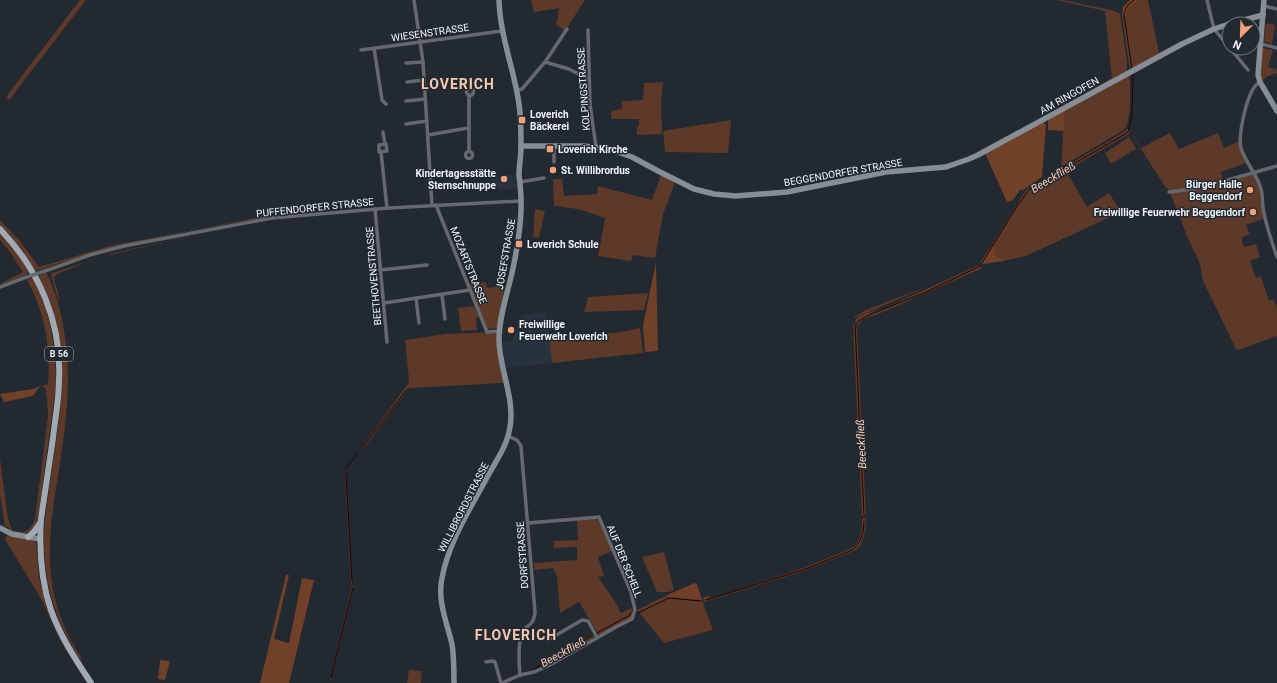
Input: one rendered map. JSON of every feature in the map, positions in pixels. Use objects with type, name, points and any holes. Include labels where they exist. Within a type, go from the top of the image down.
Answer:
[{"type":"main road","name":"B 56","points":[[0,229],[22,254],[42,288],[50,308],[58,342],[60,366],[58,400],[41,519],[40,538],[44,585],[51,611],[70,650],[91,683]]},
{"type":"main road","points":[[28,537],[34,532],[41,519]]},
{"type":"street","name":"MOZARTSTRASSE","points":[[414,0],[424,80],[434,205],[487,332],[500,331]]},
{"type":"street","name":"JOSEFSTRASSE","points":[[499,0],[502,31],[521,120],[519,174],[521,201],[519,234],[500,331],[499,346],[504,370]]},
{"type":"street","points":[[1207,0],[1214,28],[1221,36]]},
{"type":"street","points":[[1277,10],[1264,3],[1261,44],[1277,48]]},
{"type":"street","name":"AM RINGOFEN","points":[[1256,16],[1263,14]]},
{"type":"street","name":"AM RINGOFEN","points":[[929,168],[946,167],[973,157],[1129,72],[1214,28],[1221,26]]},
{"type":"street","points":[[516,91],[522,89],[545,62],[567,29]]},
{"type":"street","name":"KOLPINGSTRASSE","points":[[588,30],[588,79],[596,147]]},
{"type":"street","name":"WIESENSTRASSE","points":[[360,50],[502,31]]},
{"type":"street","points":[[374,48],[382,100],[386,104]]},
{"type":"street","points":[[1237,56],[1248,70]]},
{"type":"street","points":[[1260,56],[1258,75],[1260,82],[1277,111]]},
{"type":"street","points":[[406,63],[422,62]]},
{"type":"street","points":[[545,62],[569,69],[588,79]]},
{"type":"street","points":[[407,82],[424,80]]},
{"type":"street","points":[[1260,82],[1256,84],[1251,93],[1240,132],[1241,148],[1259,180],[1263,194],[1265,221],[1277,257]]},
{"type":"street","points":[[469,95],[469,151]]},
{"type":"street","points":[[406,101],[425,99]]},
{"type":"street","points":[[406,124],[427,122]]},
{"type":"street","points":[[428,135],[468,128]]},
{"type":"street","points":[[381,152],[387,151],[383,132]]},
{"type":"street","points":[[385,144],[379,145],[379,152],[381,152],[387,208]]},
{"type":"street","name":"BEGGENDORFER STRASSE","points":[[521,146],[596,147],[620,152],[694,189],[726,196],[746,196],[787,192],[886,172],[929,168]]},
{"type":"street","points":[[554,147],[554,162]]},
{"type":"street","points":[[1169,192],[1200,188],[1277,166]]},
{"type":"street","points":[[520,182],[544,178]]},
{"type":"street","name":"PUFFENDORFER STRASSE","points":[[0,287],[90,255],[219,227],[298,215],[434,205],[521,201]]},
{"type":"street","name":"BEETHOVENSTRASSE","points":[[375,209],[387,342]]},
{"type":"street","points":[[380,270],[427,265]]},
{"type":"street","points":[[384,303],[470,290]]},
{"type":"street","points":[[442,295],[445,319]]},
{"type":"street","points":[[416,298],[419,323]]},
{"type":"street","name":"WILLIBRORDSTRASSE","points":[[454,683],[454,657],[442,606],[441,580],[446,562],[459,532],[501,452],[511,426],[511,410],[504,370]]},
{"type":"street","name":"DORFSTRASSE","points":[[508,436],[517,440],[521,446],[535,612],[532,624],[524,630],[521,636],[520,675]]},
{"type":"street","name":"AUF DER SCHELL","points":[[528,523],[599,517],[631,592],[635,610],[632,619],[597,638]]},
{"type":"street","points":[[0,528],[12,534],[40,538]]},
{"type":"street","points":[[486,662],[495,662],[502,683],[550,665],[597,638],[588,621],[582,620],[548,640]]},
{"type":"shaded area","points":[[80,0],[86,0],[9,100],[7,98],[8,94]]},
{"type":"shaded area","points":[[531,0],[585,0],[565,31],[555,24],[557,22],[559,8],[534,12]]},
{"type":"shaded area","points":[[1057,0],[1115,11],[1120,14],[1127,61],[1127,71],[978,154],[955,163],[947,164],[946,163],[963,159],[1037,121],[1112,78],[1105,11]]},
{"type":"shaded area","points":[[1130,0],[1139,0],[1128,9],[1127,16],[1122,16],[1123,7]]},
{"type":"shaded area","points":[[1139,0],[1148,0],[1159,53],[1191,37],[1131,69],[1122,16],[1127,16],[1128,9]]},
{"type":"shaded area","points":[[1266,23],[1275,25],[1272,44],[1264,41]]},
{"type":"shaded area","points":[[1263,48],[1273,50],[1268,67],[1277,70],[1277,73],[1266,77],[1262,81],[1260,75]]},
{"type":"shaded area","points":[[1129,75],[1130,109],[1126,128],[1061,167],[1065,109]]},
{"type":"shaded area","points":[[663,82],[661,102],[662,134],[637,135],[639,119],[611,119],[611,111],[622,109],[622,101],[643,100],[644,83]]},
{"type":"shaded area","points":[[1065,109],[1064,131],[1048,130],[1048,120]]},
{"type":"shaded area","points":[[731,120],[728,153],[665,152],[663,131]]},
{"type":"shaded area","points":[[1043,122],[1046,125],[1042,177],[1023,190],[1020,190],[1013,200],[1007,202],[985,153]]},
{"type":"shaded area","points":[[1127,129],[1130,130],[1129,134],[1066,171],[1087,207],[1109,193],[1121,212],[1026,256],[1004,261],[1003,259],[999,258],[994,252],[995,248],[991,246],[1026,190]]},
{"type":"shaded area","points":[[1170,133],[1179,149],[1218,133],[1224,148],[1239,141],[1240,149],[1246,163],[1221,172],[1223,180],[1200,187],[1170,191],[1166,188],[1132,134],[1141,148]]},
{"type":"shaded area","points":[[1129,137],[1136,149],[1111,164],[1105,153]]},
{"type":"shaded area","name":"Kindertagesstätte Sternschnuppe","points":[[516,174],[517,188],[499,190],[499,188],[481,189],[480,182],[502,175]]},
{"type":"shaded area","points":[[661,175],[674,182],[674,185],[663,214],[655,258],[633,255],[631,261],[598,256],[605,218],[578,209],[554,206],[553,179],[562,179],[564,196],[597,194],[598,186],[652,200]]},
{"type":"shaded area","points":[[1253,175],[1259,188],[1263,219],[1246,225],[1250,234],[1241,238],[1244,247],[1256,244],[1260,257],[1250,261],[1256,278],[1261,276],[1269,301],[1273,299],[1277,307],[1277,336],[1238,350],[1236,349],[1203,281],[1200,264],[1170,193]]},
{"type":"shaded area","points":[[535,209],[545,211],[539,238],[533,237]]},
{"type":"shaded area","points":[[270,215],[268,217],[151,239],[93,253],[36,271],[12,237],[0,225],[0,220],[20,241],[39,267],[110,246]]},
{"type":"shaded area","points":[[0,233],[17,252],[30,273],[0,285],[23,272],[0,240]]},
{"type":"shaded area","points":[[196,235],[104,256],[57,274],[54,277],[59,296],[59,303],[51,274],[52,273],[113,253]]},
{"type":"shaded area","points":[[991,246],[996,248],[994,252],[1004,261],[983,264],[981,262]]},
{"type":"shaded area","points":[[656,262],[658,351],[645,352],[643,325]]},
{"type":"shaded area","points":[[979,265],[982,268],[862,320],[859,324],[859,329],[858,324],[855,321],[864,314],[885,308]]},
{"type":"shaded area","points":[[47,273],[54,290],[63,325],[66,343],[68,380],[66,416],[50,539],[50,568],[55,597],[65,627],[81,657],[81,661],[60,622],[51,595],[45,566],[45,520],[57,435],[62,382],[58,329],[50,303],[38,276]]},
{"type":"shaded area","points":[[33,278],[44,304],[51,330],[55,357],[56,385],[39,512],[33,529],[28,533],[23,533],[10,531],[10,528],[5,526],[0,495],[0,459],[8,519],[12,530],[21,532],[27,531],[35,519],[48,416],[46,390],[42,386],[48,384],[49,358],[42,318],[27,280]]},
{"type":"shaded area","points":[[486,282],[487,288],[505,286],[497,328],[487,329],[469,284]]},
{"type":"shaded area","points":[[933,284],[855,318],[854,317],[866,310]]},
{"type":"shaded area","points":[[648,293],[644,310],[584,312],[588,297]]},
{"type":"shaded area","points":[[474,306],[479,317],[476,318],[477,330],[461,331],[458,308]]},
{"type":"shaded area","points":[[546,312],[552,363],[506,368],[502,342],[512,341],[522,315]]},
{"type":"shaded area","points":[[853,323],[856,325],[857,331],[866,515],[862,516]]},
{"type":"shaded area","points":[[640,328],[643,353],[552,363],[549,338],[575,340],[579,334],[616,333]]},
{"type":"shaded area","points":[[498,332],[504,383],[409,388],[363,449],[361,448],[408,384],[409,380],[405,340],[445,334]]},
{"type":"shaded area","points":[[40,386],[33,396],[4,402],[0,394],[33,389]]},
{"type":"shaded area","points":[[346,472],[352,584],[351,584]]},
{"type":"shaded area","points":[[594,518],[599,521],[612,551],[598,557],[604,576],[598,577],[621,613],[632,608],[633,616],[599,635],[579,602],[560,613],[557,576],[553,568],[534,570],[534,563],[577,560],[577,547],[554,548],[554,541],[578,540],[577,521],[534,524],[530,526],[529,523]]},
{"type":"shaded area","points":[[866,518],[863,539],[856,550],[801,572],[704,602],[703,597],[709,596],[712,598],[804,568],[852,548],[855,546],[860,537],[862,519]]},
{"type":"shaded area","points":[[9,535],[34,541],[36,543],[39,578],[44,596],[88,683],[61,642],[43,602],[6,541],[5,537]]},
{"type":"shaded area","points":[[664,552],[674,590],[669,592],[657,592],[642,557]]},
{"type":"shaded area","points":[[286,575],[289,575],[274,639],[289,643],[302,578],[314,580],[289,683],[260,683]]},
{"type":"shaded area","points":[[695,583],[697,584],[702,600],[668,597],[667,595]]},
{"type":"shaded area","points":[[352,586],[354,586],[330,680]]},
{"type":"shaded area","points":[[667,595],[668,597],[702,600],[713,630],[664,643],[637,610]]},
{"type":"shaded area","points":[[594,634],[594,637],[555,661],[553,658]]},
{"type":"shaded area","points":[[160,660],[170,661],[165,680],[158,679]]},
{"type":"shaded area","points":[[409,670],[422,671],[421,683],[407,683]]},
{"type":"waterway","name":"Beeckfließ","points":[[1132,69],[1124,15],[1127,6],[1134,0]]},
{"type":"waterway","name":"Beeckfließ","points":[[1129,129],[1132,113],[1133,74]]},
{"type":"waterway","name":"Beeckfließ","points":[[982,263],[1017,206],[1029,190],[1120,137],[1129,130]]},
{"type":"waterway","name":"Beeckfließ","points":[[857,322],[871,314],[924,293],[980,266]]},
{"type":"waterway","name":"Beeckfließ","points":[[855,325],[864,515]]},
{"type":"waterway","points":[[362,448],[407,389]]},
{"type":"waterway","points":[[345,469],[358,453]]},
{"type":"waterway","points":[[346,473],[352,582]]},
{"type":"waterway","name":"Beeckfließ","points":[[706,600],[803,570],[852,550],[858,544],[861,537],[864,521]]},
{"type":"waterway","points":[[331,678],[353,587]]},
{"type":"waterway","name":"Beeckfließ","points":[[638,613],[669,598],[701,601]]},
{"type":"waterway","name":"Beeckfließ","points":[[597,633],[630,615],[631,612]]},
{"type":"waterway","name":"Beeckfließ","points":[[533,669],[562,655],[593,635]]},
{"type":"place","name":"Loverich Bäckerei","points":[[522,120]]},
{"type":"place","name":"Loverich Kirche","points":[[550,149]]},
{"type":"place","name":"St. Willibrordus","points":[[553,170]]},
{"type":"place","name":"Kindertagesstätte Sternschnuppe","points":[[504,179]]},
{"type":"place","name":"Bürger Halle Beggendorf","points":[[1250,190]]},
{"type":"place","name":"Freiwillige Feuerwehr Beggendorf","points":[[1253,212]]},
{"type":"place","name":"Loverich Schule","points":[[519,244]]},
{"type":"place","name":"Freiwillige Feuerwehr Loverich","points":[[511,330]]},
{"type":"district","name":"LOVERICH","points":[[458,84]]},
{"type":"district","name":"FLOVERICH","points":[[516,635]]}]
